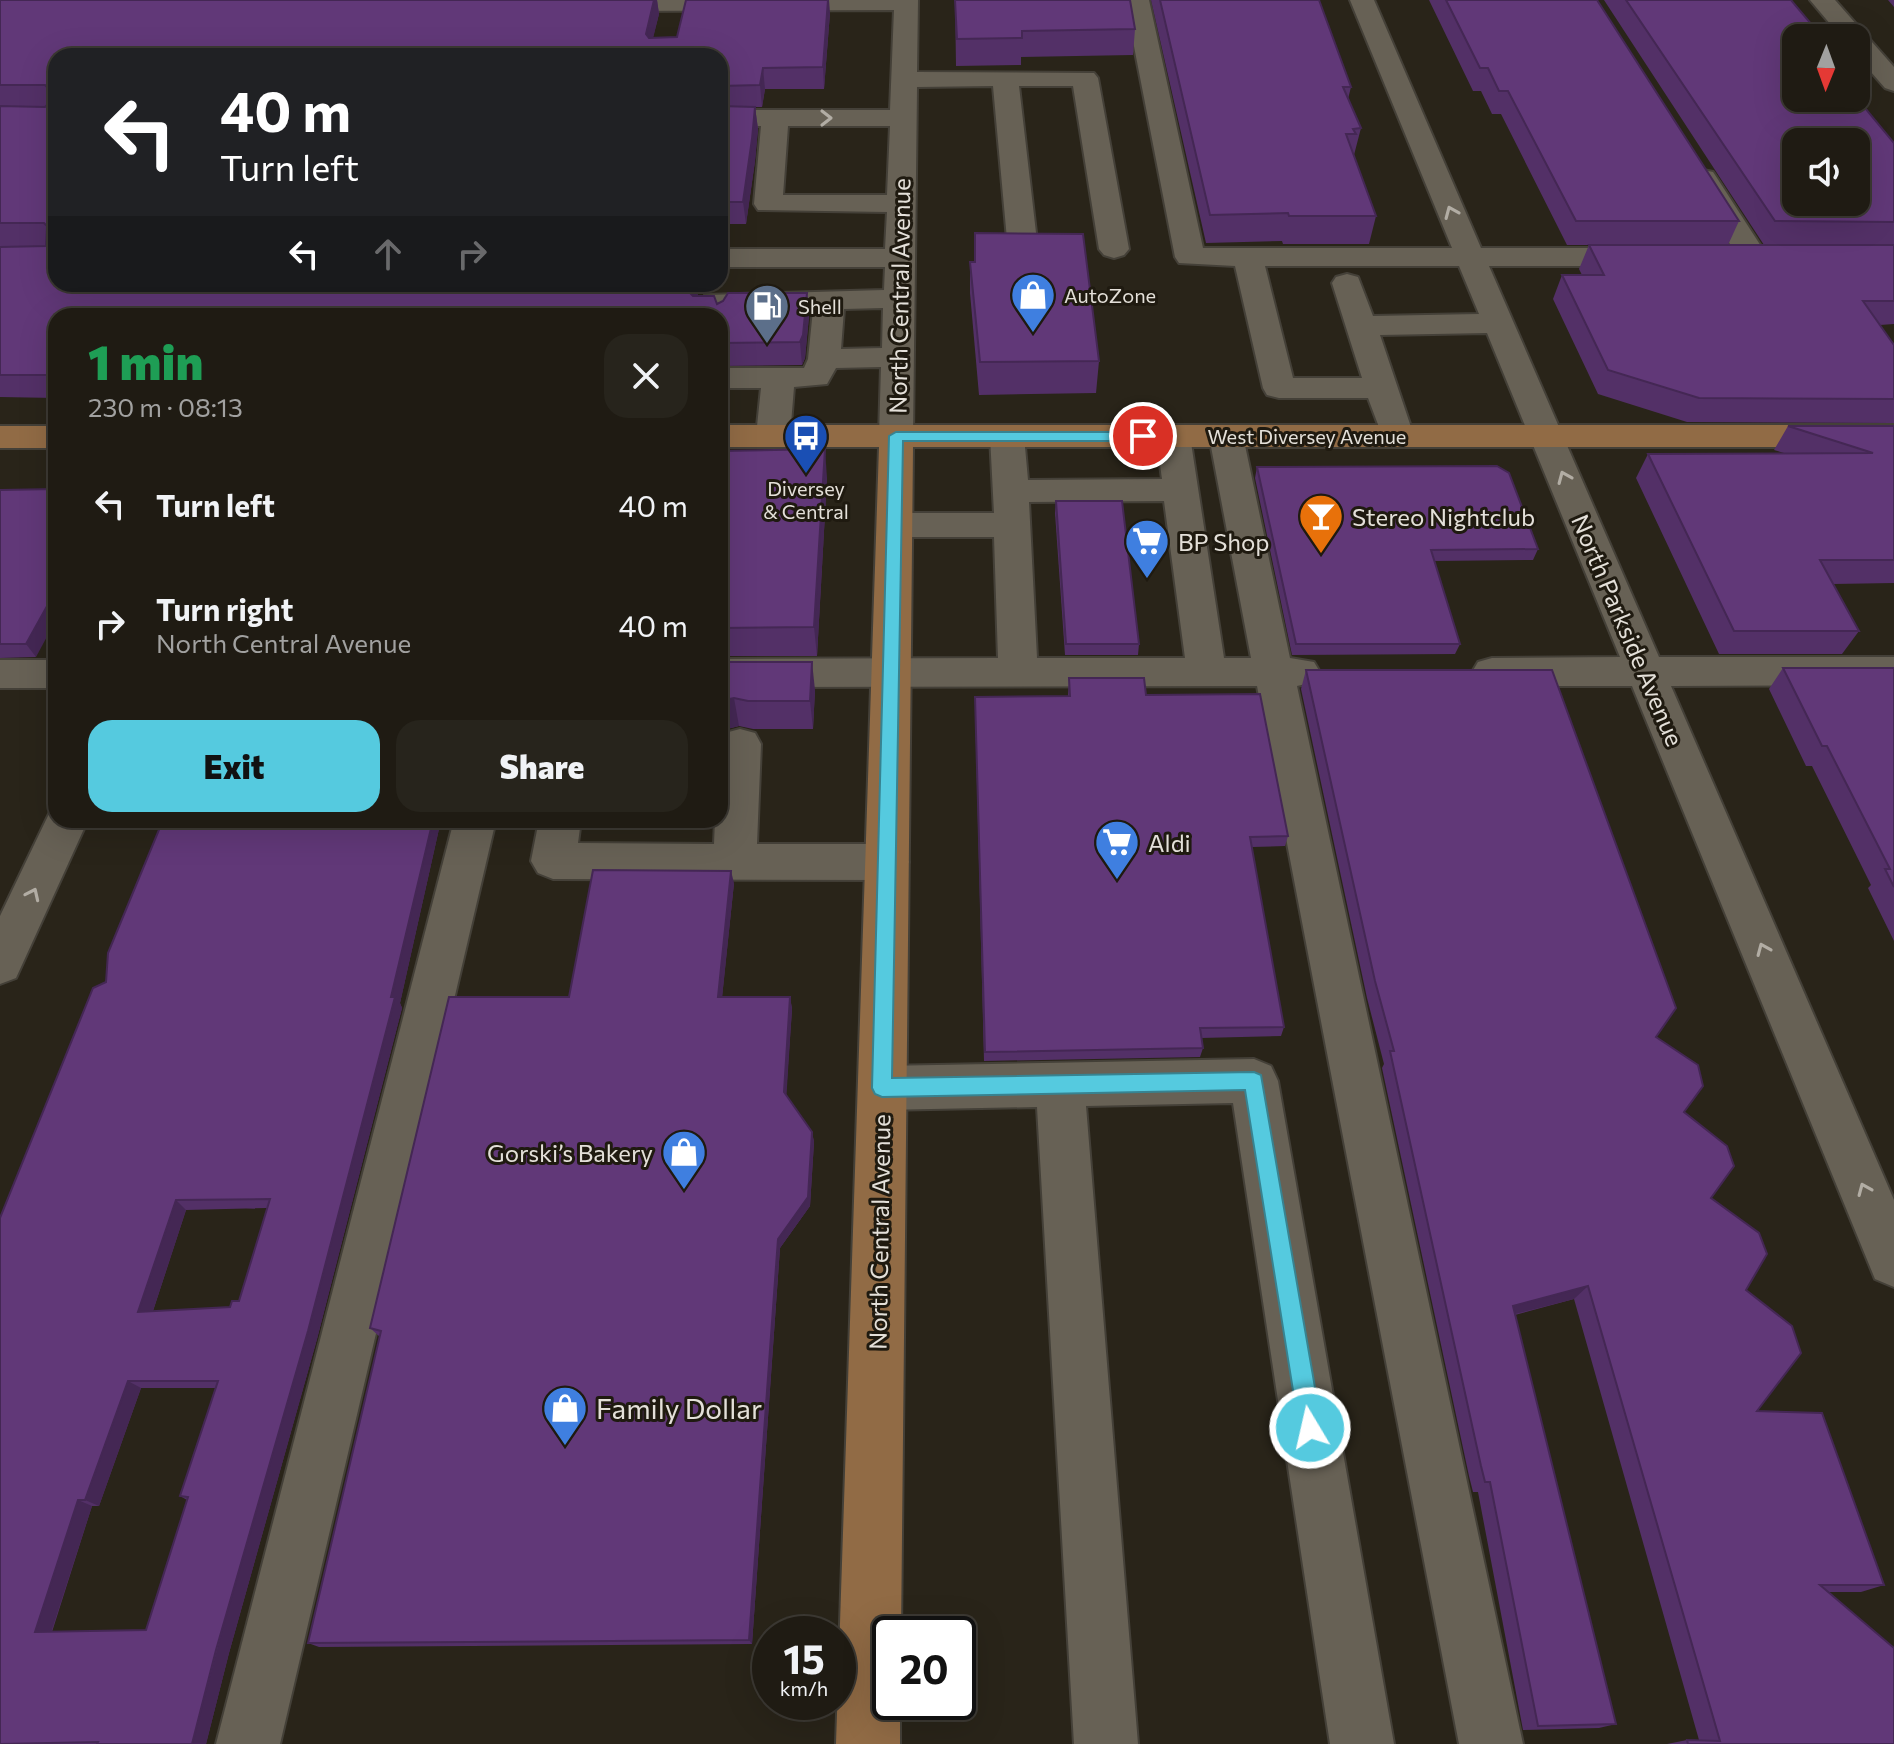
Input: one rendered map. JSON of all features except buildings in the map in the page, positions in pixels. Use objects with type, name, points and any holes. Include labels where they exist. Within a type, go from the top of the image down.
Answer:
[{"type":"main road","name":"West Diversey Avenue","points":[[728,436],[1894,436]]},
{"type":"main road","name":"North Central Avenue","points":[[868,1744],[896,436]]},
{"type":"main road","points":[[0,437],[48,437]]},
{"type":"street","points":[[1137,0],[1130,77],[1190,257],[1675,257]]},
{"type":"street","name":"North Parkside Avenue","points":[[1362,0],[1894,1261]]},
{"type":"street","points":[[1822,0],[1843,24]]},
{"type":"street","points":[[582,4],[906,2]]},
{"type":"street","name":"North Central Avenue","points":[[896,436],[906,2]]},
{"type":"street","points":[[671,30],[677,4]]},
{"type":"street","points":[[1870,55],[1894,83]]},
{"type":"street","points":[[904,80],[1130,77]]},
{"type":"street","points":[[1005,78],[1023,250]]},
{"type":"street","points":[[1085,78],[1114,249]]},
{"type":"street","points":[[728,118],[903,118]]},
{"type":"street","points":[[775,118],[768,204],[902,203]]},
{"type":"street","points":[[1688,154],[1753,257]]},
{"type":"street","points":[[1722,257],[1784,257]]},
{"type":"street","points":[[728,258],[900,258]]},
{"type":"street","points":[[1248,258],[1279,388],[1381,388]]},
{"type":"street","points":[[1347,283],[1397,436]]},
{"type":"street","points":[[715,308],[716,302],[770,308],[829,301],[899,299]]},
{"type":"street","points":[[728,377],[766,374],[815,377],[824,359],[829,301]]},
{"type":"street","points":[[1360,326],[1498,323]]},
{"type":"street","points":[[824,359],[898,357]]},
{"type":"street","points":[[766,374],[773,436]]},
{"type":"street","points":[[1007,436],[1018,672]]},
{"type":"street","points":[[1173,436],[1206,672]]},
{"type":"street","points":[[1226,436],[1491,1744]]},
{"type":"street","points":[[895,525],[1011,508],[1180,490]]},
{"type":"street","points":[[1459,672],[1894,671]]},
{"type":"street","points":[[728,673],[1335,672]]},
{"type":"street","points":[[0,674],[48,674]]},
{"type":"street","points":[[735,862],[740,744]]},
{"type":"street","points":[[0,964],[63,828]]},
{"type":"street","points":[[248,1744],[473,828]]},
{"type":"street","points":[[559,828],[553,861],[887,862]]},
{"type":"street","points":[[882,1088],[1254,1081],[1362,1744]]},
{"type":"street","points":[[1060,1085],[1106,1744]]},
{"type":"place","name":"AutoZone","points":[[1033,334]]},
{"type":"place","name":"Shell","points":[[767,345]]},
{"type":"place","name":"Diversey & Central","points":[[806,475]]},
{"type":"place","name":"Stereo Nightclub","points":[[1321,555]]},
{"type":"place","name":"BP Shop","points":[[1147,580]]},
{"type":"place","name":"Aldi","points":[[1117,881]]},
{"type":"place","name":"Gorski’s Bakery","points":[[684,1191]]},
{"type":"place","name":"Family Dollar","points":[[565,1447]]},
{"type":"route","points":[[1143,436],[896,436],[882,1088],[1254,1081],[1310,1428]]}]
